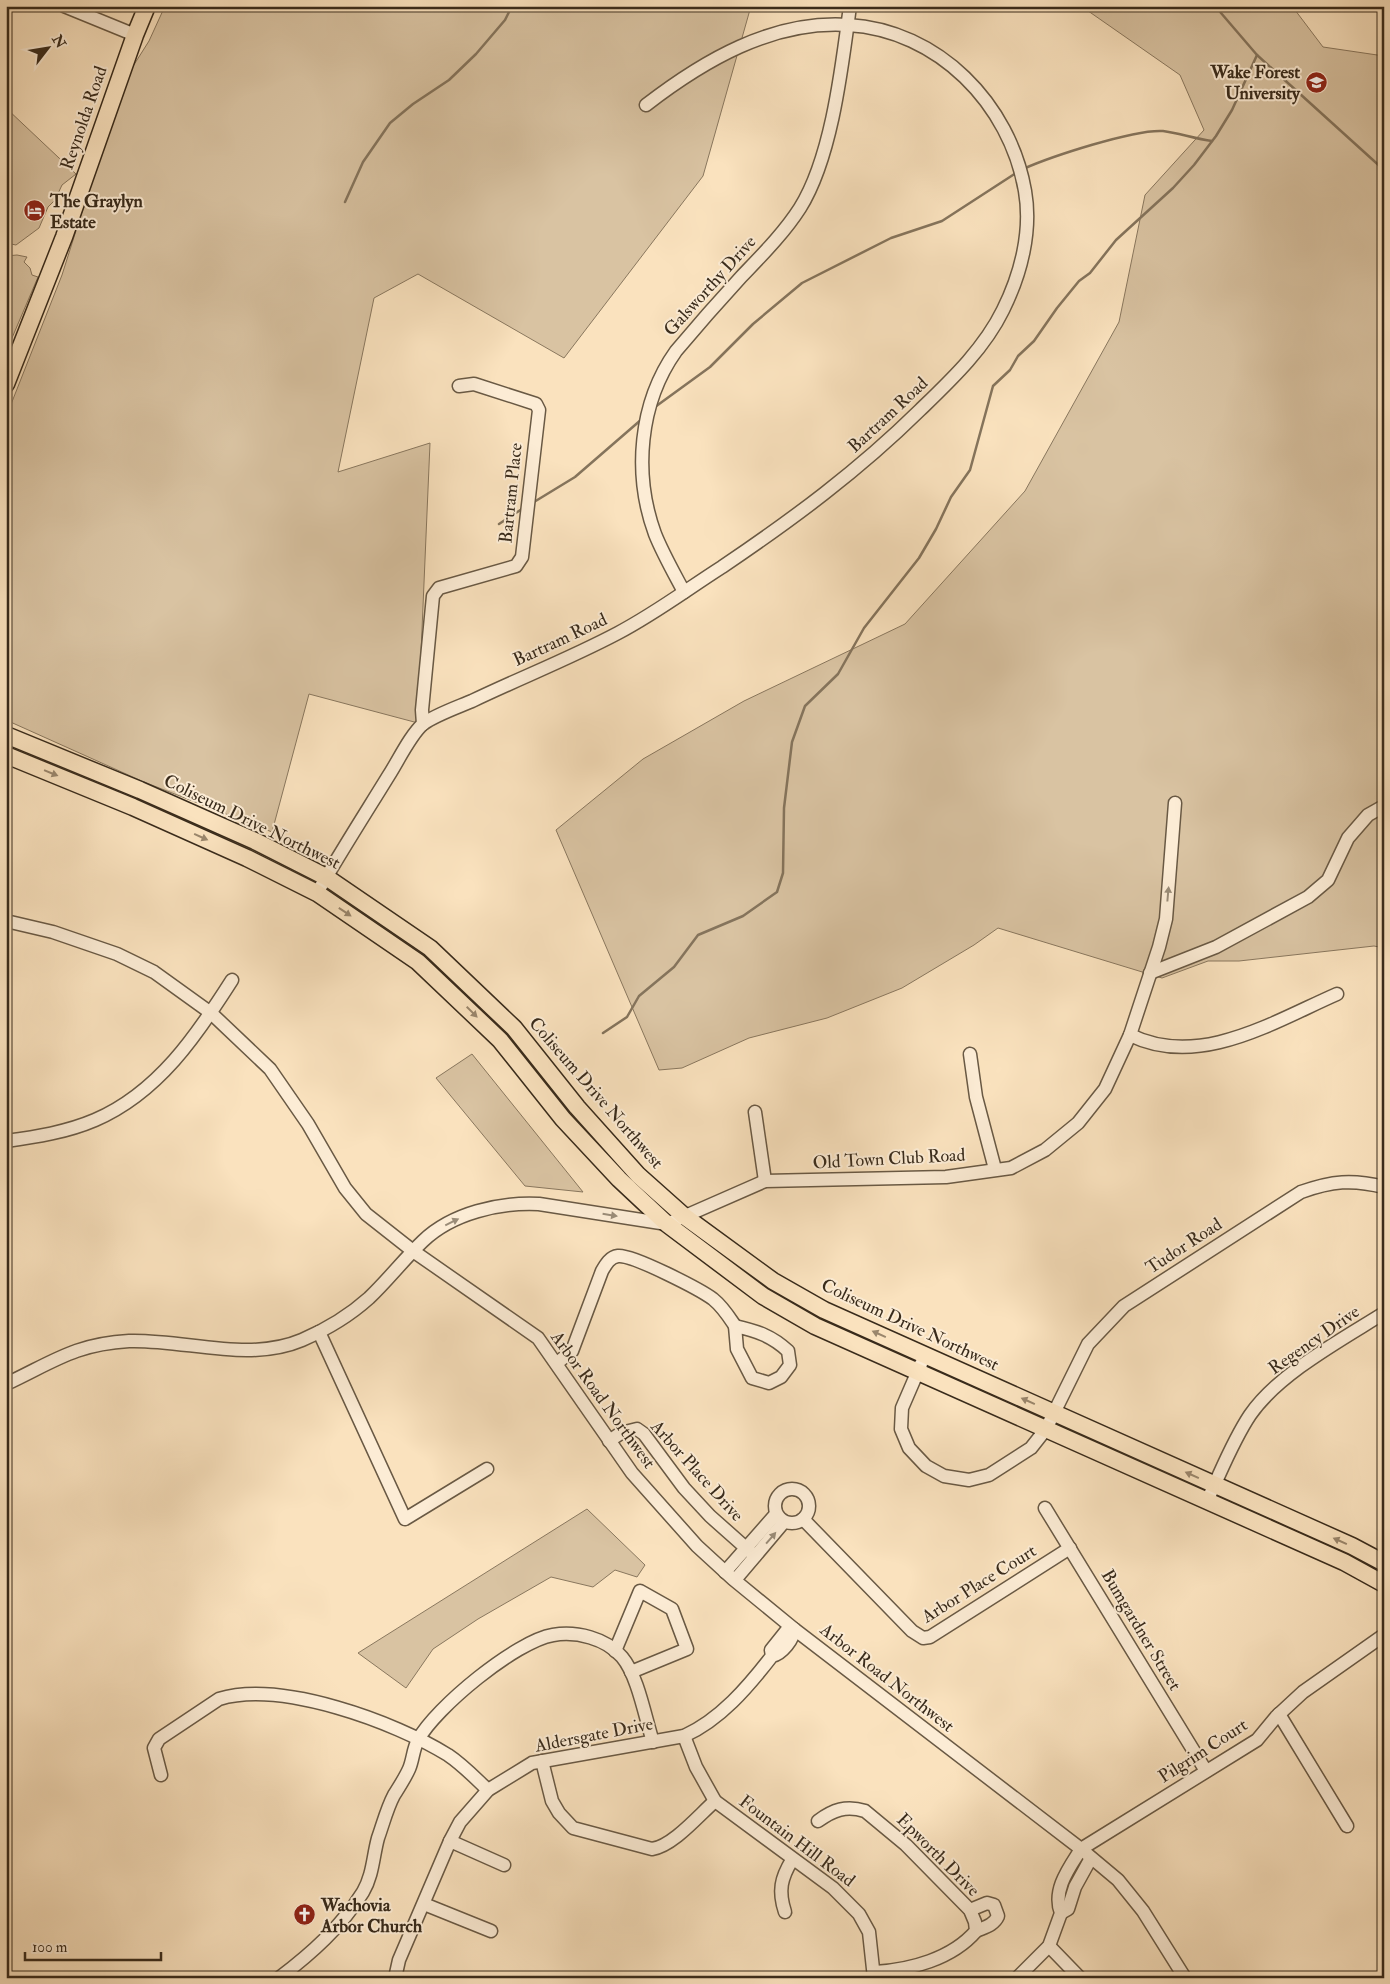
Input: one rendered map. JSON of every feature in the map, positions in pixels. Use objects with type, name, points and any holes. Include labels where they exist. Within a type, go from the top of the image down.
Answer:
[{"type":"main road","name":"Reynolda Road","points":[[6,384],[64,237],[147,6]]},
{"type":"main road","name":"Coliseum Drive Northwest","points":[[6,735],[140,790],[255,841],[326,877],[430,948],[514,1028],[577,1107],[638,1174],[684,1216],[773,1281],[824,1310],[1352,1546],[1384,1563]]},
{"type":"main road","name":"Coliseum Drive Northwest","points":[[6,755],[142,811],[247,858],[317,893],[418,962],[500,1040],[563,1119],[666,1224],[763,1296],[815,1326],[1344,1562],[1384,1584]]},
{"type":"street","points":[[64,6],[135,35]]},
{"type":"street","name":"Galsworthy Drive","points":[[684,592],[655,533],[645,489],[642,456],[653,394],[664,368],[676,351],[791,221],[808,192],[822,154],[830,122],[850,6]]},
{"type":"street","name":"Bartram Road","points":[[423,724],[618,633],[664,607],[827,493],[899,432],[941,390],[984,341],[1004,309],[1021,263],[1026,217],[1025,192],[1014,154],[997,117],[961,73],[930,50],[898,36],[847,24],[804,28],[739,47],[704,64],[646,106]]},
{"type":"street","name":"Bartram Place","points":[[423,724],[422,710],[433,596],[439,588],[516,566],[522,557],[539,410],[536,404],[474,384],[459,386]]},
{"type":"street","points":[[317,893],[423,724]]},
{"type":"street","name":"Old Town Club Road","points":[[666,1224],[765,1182],[946,1177],[1011,1168],[1045,1150],[1078,1123],[1105,1089],[1130,1035],[1160,942],[1166,919],[1175,803]]},
{"type":"street","points":[[1150,973],[1216,947],[1308,897],[1328,880],[1348,838],[1368,814],[1384,806]]},
{"type":"street","name":"Arbor Road Northwest","points":[[6,921],[53,932],[117,954],[154,972],[211,1013],[270,1070],[280,1083],[355,1202],[413,1251],[538,1338],[632,1473],[664,1511],[730,1576],[794,1629],[1081,1849],[1118,1880],[1143,1911],[1185,1978]]},
{"type":"street","points":[[6,1140],[61,1131],[88,1123],[111,1112],[167,1070],[181,1055],[232,980]]},
{"type":"street","points":[[1130,1035],[1145,1042],[1161,1046],[1210,1046],[1337,994]]},
{"type":"street","points":[[970,1054],[976,1098],[995,1170]]},
{"type":"street","points":[[755,1112],[765,1182]]},
{"type":"street","name":"Tudor Road","points":[[925,1355],[904,1400],[901,1429],[909,1448],[926,1466],[944,1476],[969,1480],[989,1475],[1031,1448],[1046,1429],[1088,1344],[1124,1306],[1301,1192],[1325,1184],[1353,1181],[1383,1186]]},
{"type":"street","points":[[6,1384],[67,1352],[103,1344],[157,1341],[234,1349],[262,1349],[299,1341],[319,1332],[367,1300],[433,1232],[482,1210],[516,1204],[539,1204],[666,1224]]},
{"type":"street","points":[[557,1363],[572,1352],[602,1271],[609,1260],[616,1257],[628,1257],[644,1262],[699,1290],[722,1308],[735,1326],[737,1349],[752,1378],[769,1383],[781,1377],[790,1365],[788,1351],[776,1339],[759,1331],[735,1326]]},
{"type":"street","name":"Regency Drive","points":[[1207,1501],[1250,1415],[1265,1397],[1312,1359],[1384,1313]]},
{"type":"street","points":[[319,1332],[406,1519],[487,1469]]},
{"type":"street","name":"Arbor Place Drive","points":[[609,1441],[628,1430],[637,1429],[644,1434],[684,1488],[710,1516],[750,1552]]},
{"type":"street","points":[[786,1489],[798,1489],[807,1496],[809,1502],[808,1513],[803,1519],[795,1523],[780,1518],[775,1502],[777,1496],[786,1489]]},
{"type":"street","name":"Bumgardner Street","points":[[1045,1508],[1206,1771]]},
{"type":"street","points":[[730,1576],[780,1518]]},
{"type":"street","name":"Arbor Place Court","points":[[803,1519],[912,1631],[923,1638],[930,1637],[1070,1548]]},
{"type":"street","points":[[615,1651],[640,1592],[672,1609],[687,1649],[631,1672]]},
{"type":"street","name":"Aldersgate Drive","points":[[394,1978],[399,1960],[450,1841],[468,1812],[488,1790],[517,1771],[542,1760],[653,1742],[684,1736],[697,1731],[726,1707],[772,1656],[778,1655],[794,1636],[794,1629]]},
{"type":"street","points":[[279,1978],[326,1939],[344,1920],[364,1890],[374,1864],[378,1840],[393,1797],[409,1769],[418,1740],[443,1710],[471,1684],[508,1656],[538,1639],[553,1635],[582,1636],[597,1640],[622,1657],[631,1672],[653,1742]]},
{"type":"street","name":"Pilgrim Court","points":[[1081,1849],[1257,1740],[1279,1714],[1303,1692],[1384,1635]]},
{"type":"street","points":[[162,1775],[154,1748],[159,1739],[205,1708],[230,1696],[281,1697],[338,1708],[392,1726],[447,1755],[488,1790]]},
{"type":"street","points":[[1279,1714],[1347,1826]]},
{"type":"street","name":"Fountain Hill Road","points":[[684,1736],[696,1766],[716,1801],[792,1860],[832,1888],[859,1914],[869,1932],[874,1975]]},
{"type":"street","points":[[542,1760],[552,1801],[559,1813],[574,1828],[652,1849],[660,1848],[670,1841],[716,1801]]},
{"type":"street","name":"Epworth Drive","points":[[818,1821],[836,1809],[858,1808],[865,1811],[906,1845],[970,1910],[976,1922],[976,1931]]},
{"type":"street","points":[[450,1841],[504,1865]]},
{"type":"street","points":[[1017,1978],[1049,1946],[1061,1912],[1057,1902],[1066,1875],[1081,1849]]},
{"type":"street","points":[[1061,1912],[1068,1909],[1078,1882],[1091,1858]]},
{"type":"street","points":[[786,1912],[782,1902],[781,1882],[792,1860]]},
{"type":"street","points":[[1066,1875],[1078,1882]]},
{"type":"street","points":[[874,1975],[924,1964],[960,1944],[976,1931],[996,1922],[998,1916],[994,1905],[987,1903],[970,1910]]},
{"type":"street","points":[[424,1904],[491,1930]]},
{"type":"street","points":[[1049,1946],[1080,1978]]},
{"type":"shaded area","points":[[165,6],[751,6],[703,176],[564,358],[418,274],[374,298],[338,472],[430,443],[418,723],[309,694],[272,832],[144,782],[6,720],[6,417],[62,275],[123,82],[149,41]]},
{"type":"shaded area","points":[[1081,6],[1292,6],[1323,47],[1384,56],[1384,948],[1374,946],[1239,961],[1208,961],[1162,978],[998,928],[974,945],[902,988],[827,1018],[749,1038],[682,1068],[659,1070],[556,830],[643,759],[744,701],[905,624],[1025,491],[1119,322],[1145,195],[1204,130],[1180,75]]},
{"type":"shaded area","points":[[6,108],[76,174],[62,185],[55,200],[48,207],[39,228],[16,245],[6,243]]},
{"type":"shaded area","points":[[17,255],[27,257],[24,262],[30,268],[32,275],[38,277],[6,352],[6,256]]},
{"type":"shaded area","points":[[472,1054],[583,1192],[525,1186],[436,1078]]},
{"type":"shaded area","points":[[587,1509],[645,1565],[637,1577],[615,1570],[593,1587],[551,1577],[478,1619],[433,1649],[406,1688],[358,1653]]},
{"type":"waterway","points":[[345,202],[363,162],[390,123],[413,104],[449,80],[476,54],[505,20],[512,6]]},
{"type":"waterway","points":[[1215,6],[1257,55],[1384,170]]},
{"type":"waterway","points":[[603,1033],[627,1017],[639,996],[674,967],[698,935],[743,916],[777,892],[783,873],[784,808],[792,742],[805,706],[838,674],[864,628],[919,558],[936,529],[951,497],[970,470],[993,386],[1010,370],[1018,356],[1034,341],[1079,281],[1090,273],[1116,240],[1173,188],[1194,165],[1216,136],[1232,110],[1257,55]]},
{"type":"waterway","points":[[1023,169],[1092,145],[1133,134],[1163,131],[1212,141]]},
{"type":"waterway","points":[[655,407],[710,367],[753,324],[802,283],[891,238],[942,221],[1016,173]]},
{"type":"waterway","points":[[534,502],[575,477],[642,419]]},
{"type":"waterway","points":[[499,524],[522,509]]},
{"type":"place","name":"Wake Forest University","points":[[1316,82]]},
{"type":"place","name":"The Graylyn Estate","points":[[34,211]]},
{"type":"place","name":"Wachovia Arbor Church","points":[[305,1915]]}]
